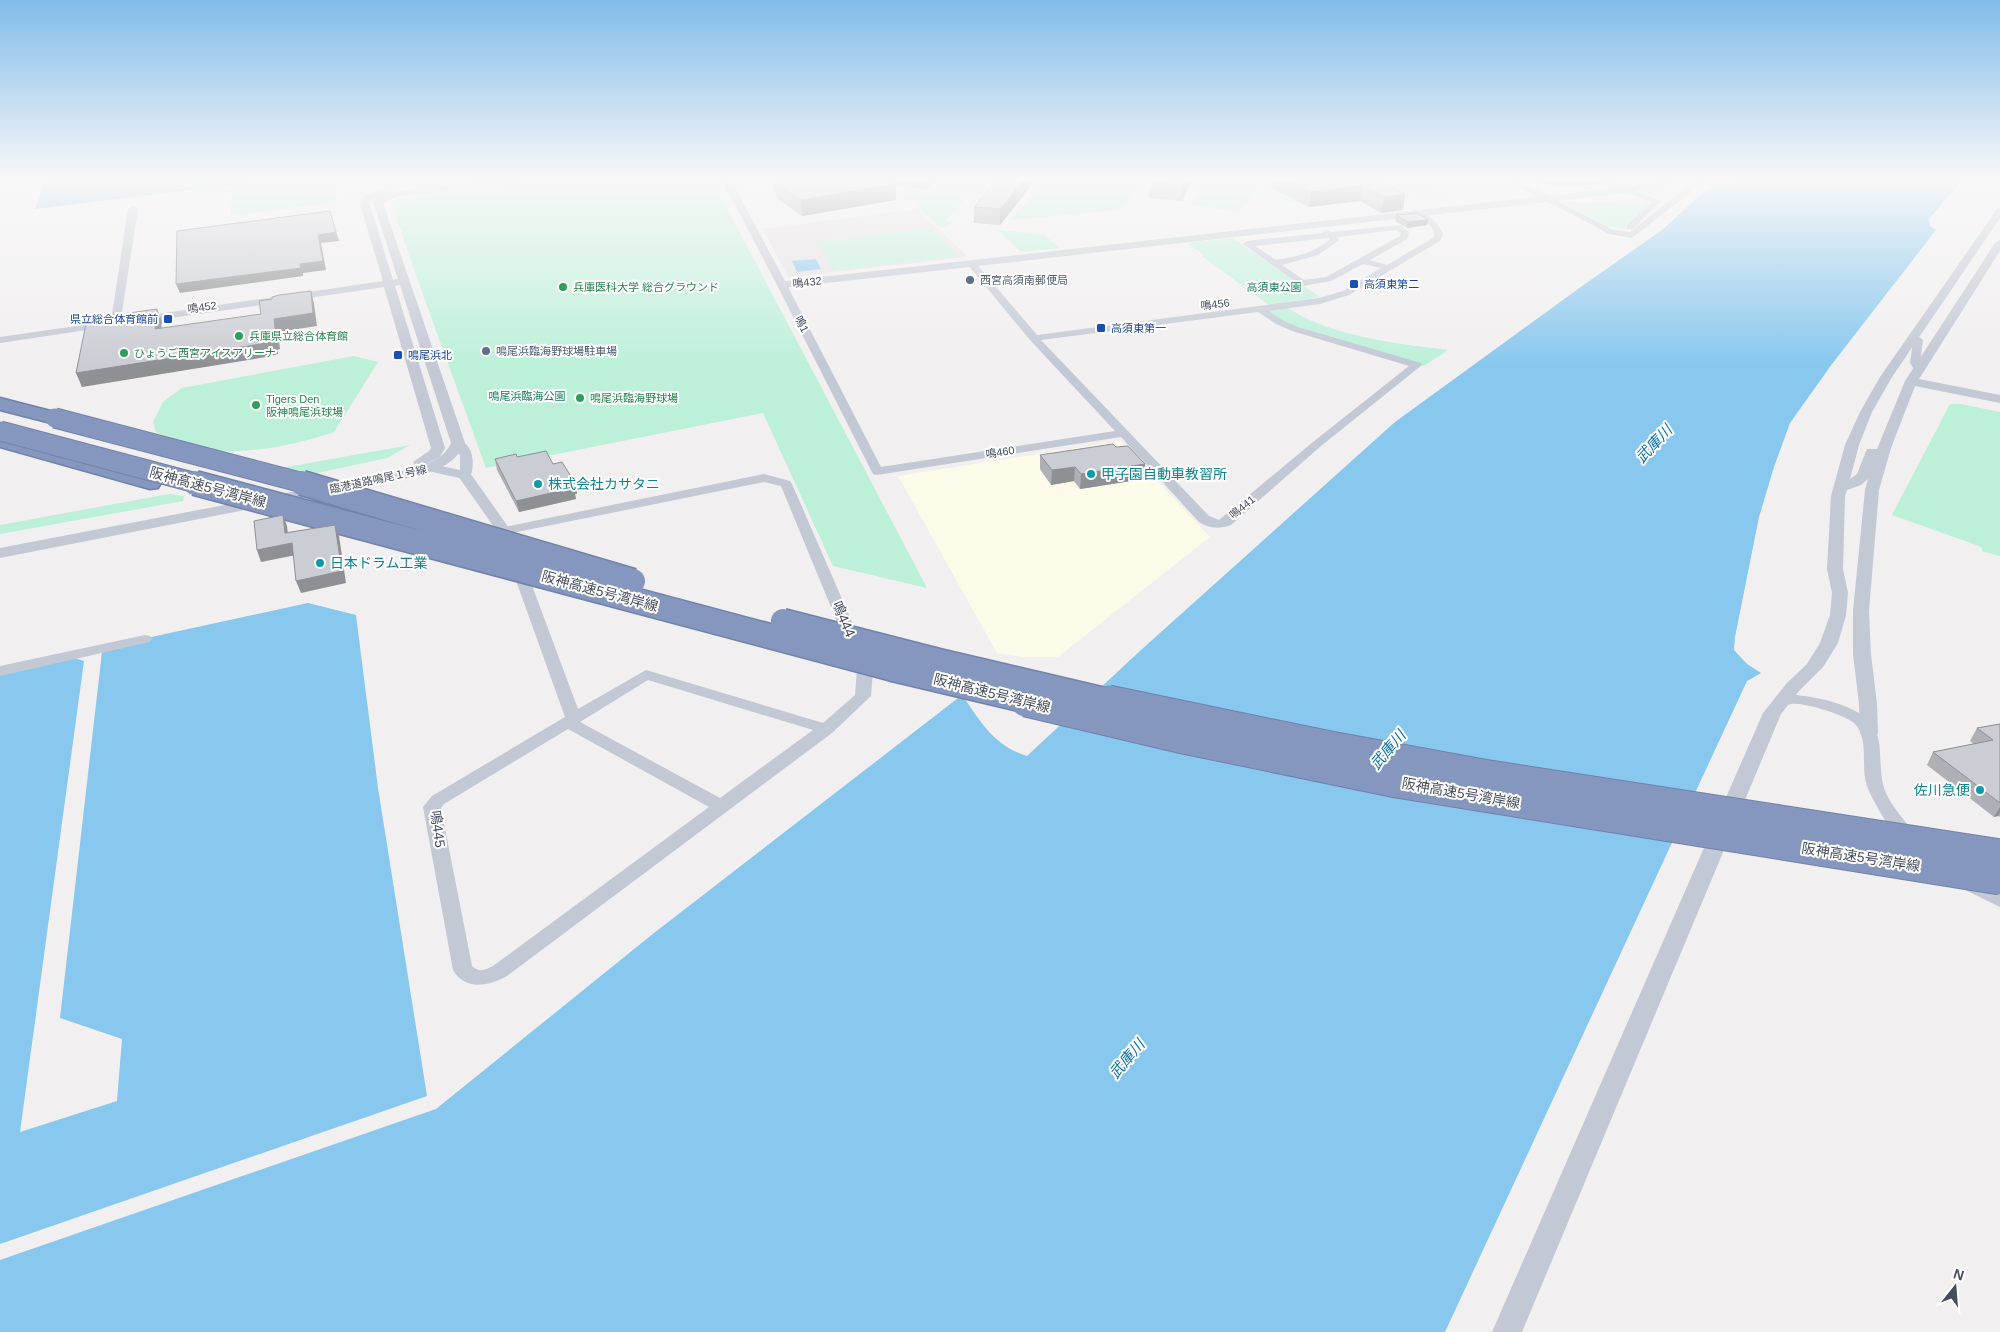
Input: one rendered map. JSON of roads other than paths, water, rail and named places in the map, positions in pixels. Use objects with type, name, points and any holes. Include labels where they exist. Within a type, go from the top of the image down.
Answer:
[{"type":"highway","points":[[0,404],[344,494],[436,523],[590,566],[633,581]]},
{"type":"highway","name":"阪神高速5号湾岸線","points":[[0,413],[103,442],[996,675],[1301,741],[1520,781],[2000,855]]},
{"type":"highway","name":"阪神高速5号湾岸線","points":[[0,430],[893,669],[1179,737],[1397,782],[2000,879]]},
{"type":"highway","points":[[0,441],[150,483],[337,521]]},
{"type":"street","points":[[116,321],[128,240]]},
{"type":"street","name":"臨港道路鳴尾１号線","points":[[375,240],[438,448],[430,464]]},
{"type":"street","points":[[391,240],[458,442],[466,452],[468,464],[466,472],[504,531],[572,721],[720,806]]},
{"type":"street","name":"鳴1","points":[[759,240],[877,471]]},
{"type":"street","name":"鳴432","points":[[782,285],[1171,240]]},
{"type":"street","points":[[1282,240],[1247,244],[1302,283],[1328,279],[1398,240]]},
{"type":"street","points":[[1275,263],[1298,260],[1334,240]]},
{"type":"street","name":"鳴456","points":[[1034,338],[1320,301],[1346,292],[1390,268],[1434,240]]},
{"type":"street","points":[[1507,1332],[1772,713],[1814,667],[1829,643],[1838,615],[1840,592],[1835,569],[1836,521],[1841,487],[1852,445],[1866,412],[1886,377],[1980,240]]},
{"type":"street","points":[[2000,243],[1914,376],[1884,448],[1872,490],[1861,611],[1862,654],[1875,785],[1893,819],[1912,842],[1941,869],[2000,900]]},
{"type":"street","points":[[1362,261],[1390,268]]},
{"type":"street","name":"鳴441","points":[[971,263],[1034,338],[1204,519],[1211,524],[1220,525],[1317,444],[1417,366],[1295,330],[1260,309]]},
{"type":"street","name":"鳴452","points":[[0,336],[404,280]]},
{"type":"street","name":"鳴452","points":[[0,340],[116,321]]},
{"type":"street","points":[[1914,336],[1918,340],[1914,376]]},
{"type":"street","points":[[1914,376],[2000,395]]},
{"type":"street","points":[[1914,376],[2000,399]]},
{"type":"street","name":"鳴460","points":[[877,471],[1124,433]]},
{"type":"street","points":[[1841,487],[1857,483],[1861,480],[1874,445],[1879,437],[1890,434]]},
{"type":"street","name":"臨港道路鳴尾１号線","points":[[0,553],[430,464],[450,455],[458,442]]},
{"type":"street","name":"臨港道路鳴尾１号線","points":[[0,543],[430,464]]},
{"type":"street","points":[[430,464],[449,470],[466,472]]},
{"type":"street","name":"鳴444","points":[[504,531],[764,478],[786,484],[865,670],[863,696],[826,729],[720,806]]},
{"type":"street","points":[[0,671],[145,639]]},
{"type":"street","name":"鳴445","points":[[720,806],[500,971],[488,978],[469,976],[462,970],[432,807],[438,800],[646,675],[826,729]]},
{"type":"street","points":[[1779,704],[1790,699],[1808,701],[1846,712],[1859,718],[1869,733]]},
{"type":"water","name":"武庫川","points":[[1648,240],[1928,240],[1832,364],[1790,423],[1759,517],[1735,637],[1734,650],[1747,664],[1761,673],[1747,681],[1445,1332],[0,1332],[0,1260],[436,1109],[654,933],[962,695],[989,732],[1006,746],[1027,756],[1141,650],[1395,422]]},
{"type":"water","points":[[816,259],[821,269],[797,272],[792,261]]},
{"type":"water","points":[[308,603],[356,615],[378,788],[427,1096],[0,1244],[0,674],[74,658],[84,661],[20,1132],[117,1101],[122,1039],[60,1018],[102,652],[133,641]]},
{"type":"place","name":"西宮高須南郵便局","points":[[970,280]]},
{"type":"place","name":"高須東第二","points":[[1354,284]]},
{"type":"place","name":"兵庫医科大学 総合グラウンド","points":[[563,287]]},
{"type":"place","name":"県立総合体育館前","points":[[168,319]]},
{"type":"place","name":"高須東第一","points":[[1101,328]]},
{"type":"place","name":"兵庫県立総合体育館","points":[[239,336]]},
{"type":"place","name":"鳴尾浜臨海野球場駐車場","points":[[486,351]]},
{"type":"place","name":"ひょうご西宮アイスアリーナ","points":[[124,353]]},
{"type":"place","name":"鳴尾浜北","points":[[398,355]]},
{"type":"place","name":"鳴尾浜臨海野球場","points":[[580,398]]},
{"type":"place","name":"Tigers Den 阪神鳴尾浜球場","points":[[256,405]]},
{"type":"place","name":"甲子園自動車教習所","points":[[1091,474]]},
{"type":"place","name":"株式会社カサタニ","points":[[538,484]]},
{"type":"place","name":"日本ドラム工業","points":[[320,563]]},
{"type":"place","name":"佐川急便","points":[[1980,790]]},
{"type":"park label","name":"高須東公園","points":[[1274,287]]},
{"type":"park label","name":"鳴尾浜臨海公園","points":[[527,396]]}]
